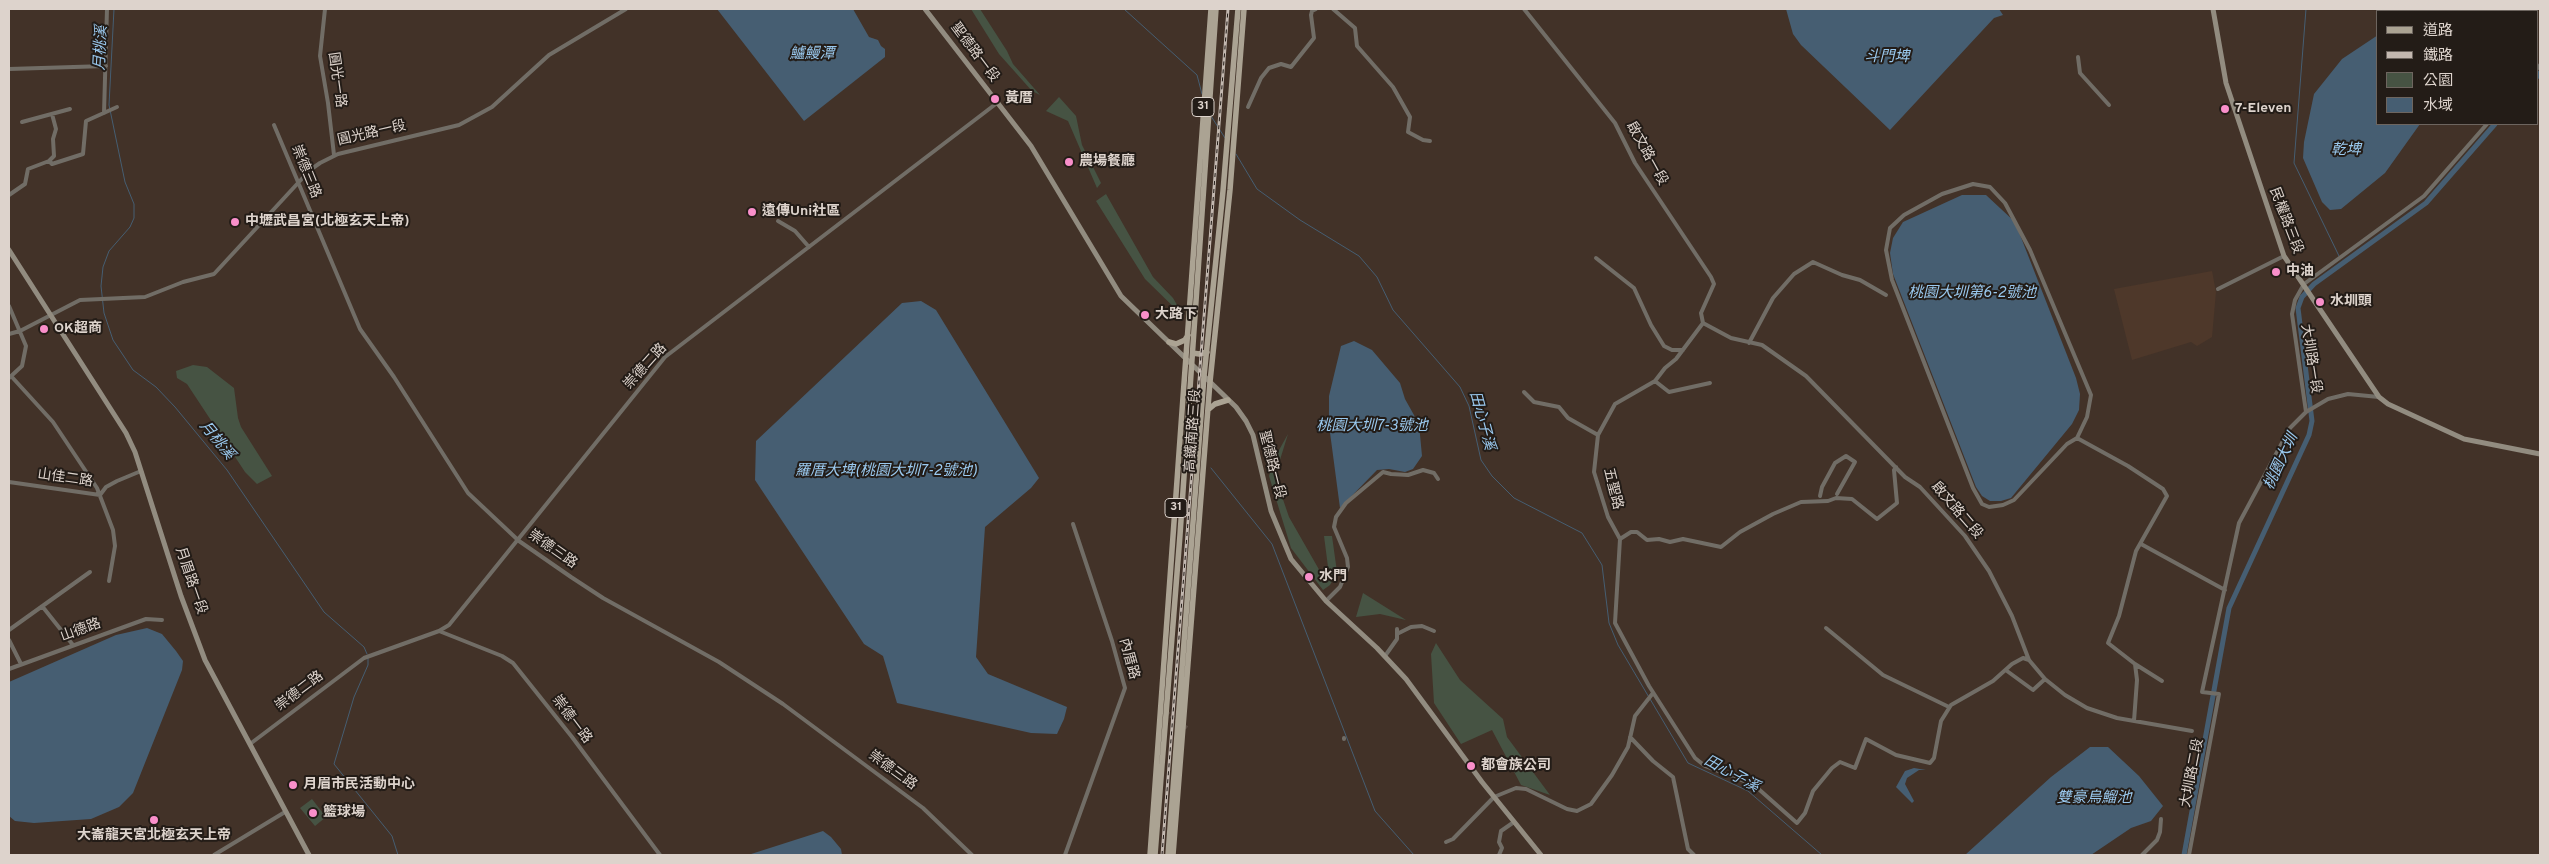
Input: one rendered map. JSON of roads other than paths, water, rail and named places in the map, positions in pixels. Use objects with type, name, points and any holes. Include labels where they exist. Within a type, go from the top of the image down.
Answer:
[{"type":"main road","name":"高鐵南路三段","points":[[1155,855],[1193,364],[1205,165],[1211,9]]},
{"type":"main road","name":"高鐵南路三段","points":[[1150,855],[1189,333],[1199,160],[1216,9]]},
{"type":"main road","name":"高鐵南路三段","points":[[1173,855],[1210,382],[1230,190],[1238,9]]},
{"type":"main road","name":"高鐵南路三段","points":[[1168,855],[1204,376],[1244,9]]},
{"type":"main road","points":[[1197,206],[1205,165]]},
{"type":"main road","points":[[1169,342],[1176,344],[1186,340],[1189,333]]},
{"type":"main road","points":[[1193,353],[1207,352]]},
{"type":"main road","points":[[1190,397],[1196,390],[1200,389],[1204,393]]},
{"type":"main road","points":[[1209,409],[1214,404],[1228,400]]},
{"type":"main road","points":[[1172,560],[1180,535]]},
{"type":"street","points":[[106,113],[107,9]]},
{"type":"street","name":"圓光一路","points":[[324,9],[320,56],[334,155]]},
{"type":"street","name":"圓光路一段","points":[[9,334],[20,331],[80,300],[145,297],[183,282],[214,274],[310,170],[334,155],[459,125],[492,107],[549,54],[626,9]]},
{"type":"street","name":"聖德路一段","points":[[925,9],[1031,146],[1121,296],[1193,364],[1240,412],[1254,435],[1271,511],[1290,559],[1326,601],[1385,656],[1417,694],[1494,797],[1541,855]]},
{"type":"street","points":[[1248,107],[1261,78],[1269,68],[1281,64],[1291,67],[1314,38],[1311,15],[1312,11],[1316,9]]},
{"type":"street","points":[[1333,9],[1355,28],[1357,46],[1393,87],[1410,117],[1408,132],[1423,140],[1430,141]]},
{"type":"street","name":"啟文路一段","points":[[1524,9],[1615,122],[1635,163],[1714,284],[1701,314],[1703,323]]},
{"type":"street","name":"民權路三段","points":[[2213,9],[2226,83],[2284,256],[2379,397],[2388,404],[2464,439],[2540,454]]},
{"type":"street","points":[[2078,58],[2080,73],[2109,105]]},
{"type":"street","points":[[9,69],[106,66]]},
{"type":"street","name":"崇德二路","points":[[250,744],[364,658],[439,632],[452,623],[665,357],[997,103]]},
{"type":"street","points":[[49,160],[52,164],[83,154],[86,121],[117,107]]},
{"type":"street","points":[[22,122],[70,109]]},
{"type":"street","points":[[9,195],[25,184],[28,169],[54,156],[53,139],[56,129],[52,114]]},
{"type":"street","name":"崇德三路","points":[[274,125],[360,328],[394,377],[468,493],[519,541],[603,598],[685,642],[759,687],[923,808],[972,855]]},
{"type":"street","name":"大圳路一段","points":[[2219,694],[2202,692],[2238,523],[2290,428],[2306,412],[2292,314],[2295,300],[2304,284],[2424,196],[2486,125]]},
{"type":"street","points":[[1973,184],[1990,187],[2005,202],[2030,250],[2091,395],[2087,417],[2077,438],[2067,444],[2014,500],[2003,505],[1989,506],[1982,504],[1973,488],[1892,280],[1886,250],[1890,228],[1904,215],[1942,194],[1973,184]]},
{"type":"street","points":[[778,221],[795,231],[808,247]]},
{"type":"street","name":"月眉路一段","points":[[9,250],[126,433],[141,471],[181,596],[205,660],[309,855]]},
{"type":"street","points":[[2218,289],[2284,256]]},
{"type":"street","points":[[1596,258],[1634,288],[1651,325],[1664,346],[1672,350],[1683,350]]},
{"type":"street","points":[[1749,343],[1773,298],[1794,274],[1813,262],[1842,275],[1860,280],[1886,295]]},
{"type":"street","points":[[9,306],[26,346],[22,366],[10,377],[53,422],[93,481],[100,495],[113,530],[115,546],[109,580]]},
{"type":"street","name":"啟文路二段","points":[[1703,323],[1731,338],[1762,345],[1806,376],[1905,477],[1920,487],[1965,536],[1989,571],[2012,616],[2029,660],[2045,679],[2065,695],[2088,708],[2116,718],[2192,730]]},
{"type":"street","name":"五聖路","points":[[1620,539],[1608,517],[1594,472],[1598,435],[1615,404],[1655,381],[1683,350],[1703,323]]},
{"type":"street","points":[[1655,381],[1669,392],[1710,383]]},
{"type":"street","points":[[1524,392],[1534,402],[1558,407],[1568,418],[1598,435]]},
{"type":"street","points":[[2306,412],[2328,399],[2348,394],[2379,397]]},
{"type":"street","points":[[2077,438],[2128,466],[2163,489],[2166,496],[2136,551],[2118,616],[2108,643],[2162,680]]},
{"type":"street","points":[[1820,496],[1822,487],[1836,463],[1846,456],[1855,462],[1836,494]]},
{"type":"street","points":[[1896,467],[1894,470],[1897,503],[1876,519],[1852,500],[1836,498],[1828,501],[1801,502],[1773,514],[1740,532],[1720,547],[1689,540],[1670,542],[1659,539],[1647,540],[1637,532],[1631,532],[1620,539],[1615,623],[1653,693],[1664,706],[1696,758],[1705,766],[1754,785],[1797,823],[1805,813],[1813,791],[1832,768],[1840,762],[1855,768],[1866,739],[1896,756],[1930,763],[1934,758],[1941,721],[1949,707],[2007,671],[2023,658],[2029,660]]},
{"type":"street","points":[[1326,601],[1340,587],[1348,567],[1347,558],[1334,527],[1336,517],[1346,503],[1383,472],[1408,474],[1423,470],[1434,473],[1438,479]]},
{"type":"street","name":"山佳二路","points":[[9,482],[100,495],[112,484],[141,471]]},
{"type":"street","name":"內厝路","points":[[1065,855],[1125,688],[1109,632],[1073,524]]},
{"type":"street","points":[[2141,544],[2225,590]]},
{"type":"street","points":[[9,630],[90,572]]},
{"type":"street","points":[[42,606],[73,645]]},
{"type":"street","name":"山德路","points":[[9,669],[146,620],[162,620]]},
{"type":"street","points":[[1385,656],[1398,631],[1422,626],[1434,631]]},
{"type":"street","points":[[1826,628],[1883,675],[1949,707]]},
{"type":"street","name":"崇德一路","points":[[439,632],[502,656],[514,663],[660,855]]},
{"type":"street","points":[[9,640],[21,664]]},
{"type":"street","points":[[2134,722],[2137,680],[2136,664]]},
{"type":"street","points":[[2007,671],[2033,690],[2045,679]]},
{"type":"street","points":[[1446,842],[1453,839],[1494,797],[1516,788],[1526,790],[1567,809],[1577,810],[1591,804],[1612,775],[1628,747],[1635,716],[1644,702],[1653,693]]},
{"type":"street","name":"大圳路二段","points":[[2189,855],[2219,694]]},
{"type":"street","points":[[1630,737],[1673,778],[1688,849],[1694,855]]},
{"type":"street","points":[[214,855],[285,812]]},
{"type":"street","points":[[2142,855],[2157,840],[2160,832],[2160,819]]},
{"type":"street","points":[[1499,855],[1502,848],[1499,842],[1501,831],[1514,822]]},
{"type":"water","name":"鱸鰻潭","points":[[717,9],[853,9],[869,37],[878,40],[885,49],[885,57],[804,121]]},
{"type":"water","name":"斗門埤","points":[[1786,9],[1999,9],[2003,15],[1994,18],[1890,130],[1801,45],[1793,34]]},
{"type":"water","name":"乾埤","points":[[2376,36],[2376,125],[2419,125],[2385,173],[2341,209],[2330,210],[2322,202],[2303,158],[2304,142],[2314,94],[2342,59]]},
{"type":"water","name":"桃園大圳第6-2號池","points":[[1962,195],[1986,195],[2015,222],[2076,378],[2080,394],[2079,410],[2072,424],[2011,498],[2001,501],[1990,501],[1982,496],[1976,487],[1893,274],[1890,253],[1893,238],[1903,222]]},
{"type":"water","name":"羅厝大埤(桃園大圳7-2號池)","points":[[921,301],[936,310],[1039,478],[1031,488],[985,527],[976,657],[988,674],[1067,707],[1057,734],[1031,733],[897,703],[883,656],[864,644],[755,480],[756,441],[902,303]]},
{"type":"water","name":"桃園大圳7-3號池","points":[[1354,341],[1372,350],[1400,383],[1405,399],[1419,424],[1422,456],[1413,469],[1405,472],[1389,469],[1377,470],[1340,508],[1329,425],[1329,396],[1341,346]]},
{"type":"water","points":[[147,628],[162,634],[183,661],[182,670],[133,793],[119,807],[91,819],[34,823],[15,821],[9,816],[9,682],[116,635]]},
{"type":"water","name":"雙豪烏鰡池","points":[[2090,747],[2108,747],[2139,776],[2163,806],[2151,821],[2131,828],[2091,855],[1965,855],[2051,777]]},
{"type":"water","points":[[1914,768],[1926,770],[1919,770],[1907,778],[1905,784],[1914,801],[1912,803],[1896,787],[1905,771]]},
{"type":"water","points":[[823,831],[841,849],[842,855],[748,855]]},
{"type":"waterway","name":"月桃溪","points":[[114,9],[109,105],[125,182],[134,204],[134,218],[130,227],[109,251],[103,267],[101,286],[104,313],[113,340],[133,370],[156,387],[175,407],[227,470],[324,612],[364,647],[367,654]]},
{"type":"waterway","name":"田心子溪","points":[[1124,9],[1197,75],[1202,94]]},
{"type":"waterway","points":[[2306,9],[2294,163],[2339,256]]},
{"type":"waterway","name":"田心子溪","points":[[1211,116],[1225,138]]},
{"type":"waterway","name":"桃園大圳","points":[[2184,855],[2229,608],[2309,435],[2312,421],[2298,308],[2302,297],[2314,284],[2426,203],[2494,125]]},
{"type":"waterway","name":"田心子溪","points":[[1236,154],[1257,189],[1300,220],[1359,256],[1377,277],[1393,310],[1460,387],[1469,406],[1481,460],[1492,476],[1514,498],[1582,533],[1602,565],[1609,623],[1618,645],[1688,763],[1748,791],[1822,855]]},
{"type":"waterway","points":[[1211,468],[1272,544],[1375,811],[1414,855]]},
{"type":"waterway","name":"月桃溪","points":[[368,658],[368,665],[354,697],[334,764],[392,836],[398,855]]},
{"type":"tunnel","points":[[1166,712],[1187,728]]},
{"type":"railway","points":[[1162,855],[1228,9]]},
{"type":"place","name":"黃厝","points":[[995,99]]},
{"type":"place","name":"7-Eleven","points":[[2225,109]]},
{"type":"place","name":"農場餐廳","points":[[1069,162]]},
{"type":"place","name":"遠傳Uni社區","points":[[752,212]]},
{"type":"place","name":"中壢武昌宮(北極玄天上帝)","points":[[235,222]]},
{"type":"place","name":"中油","points":[[2276,272]]},
{"type":"place","name":"水圳頭","points":[[2320,302]]},
{"type":"place","name":"大路下","points":[[1145,315]]},
{"type":"place","name":"OK超商","points":[[44,329]]},
{"type":"place","name":"水門","points":[[1309,577]]},
{"type":"place","name":"都會族公司","points":[[1471,766]]},
{"type":"place","name":"月眉市民活動中心","points":[[293,785]]},
{"type":"place","name":"籃球場","points":[[313,813]]},
{"type":"place","name":"大崙龍天宮北極玄天上帝","points":[[154,820]]}]
